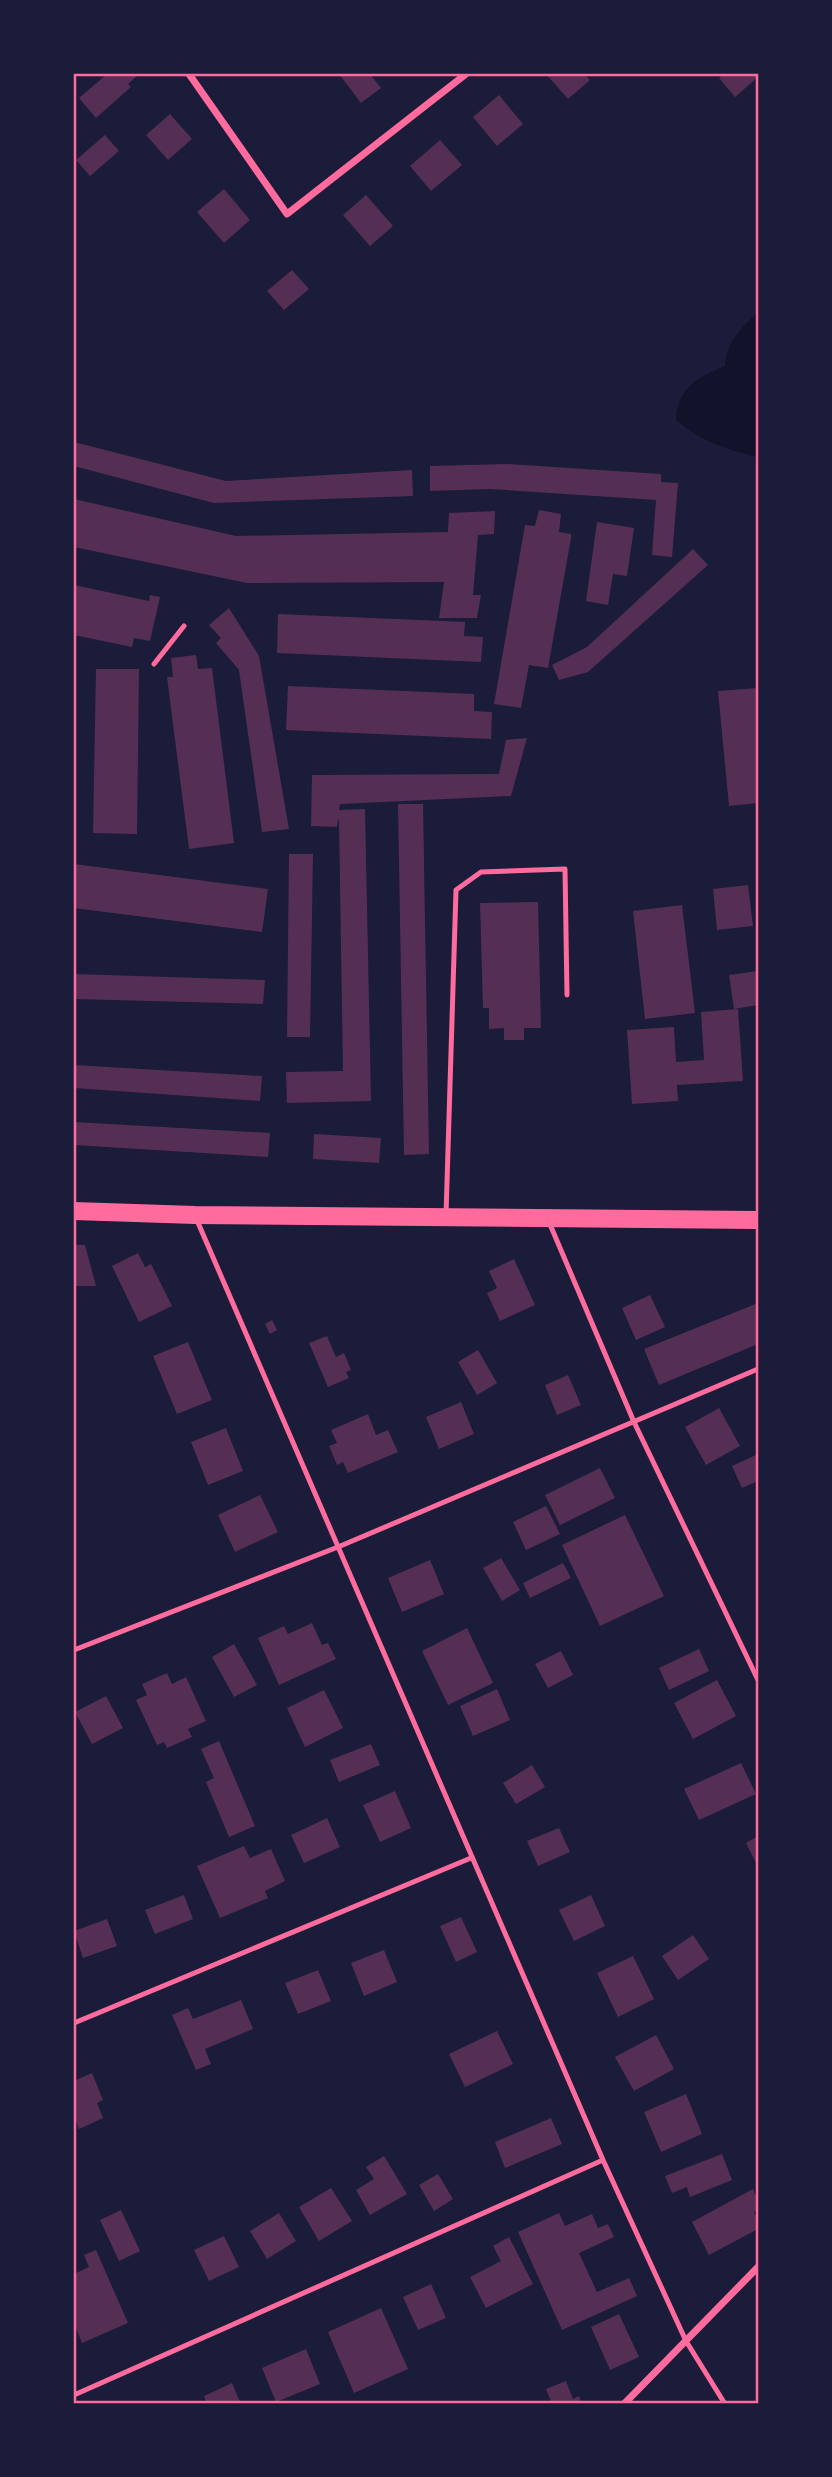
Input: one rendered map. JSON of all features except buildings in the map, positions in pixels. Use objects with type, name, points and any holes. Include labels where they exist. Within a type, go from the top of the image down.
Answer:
[{"type":"main road","points":[[74,1211],[195,1215],[758,1220]]},
{"type":"street","points":[[188,74],[287,214],[466,74]]},
{"type":"street","points":[[624,2403],[758,2267]]},
{"type":"lane","points":[[153,664],[184,626]]},
{"type":"lane","points":[[446,1218],[456,890],[481,872],[565,869],[567,995]]},
{"type":"lane","points":[[195,1215],[603,2160],[686,2341],[725,2403]]},
{"type":"lane","points":[[547,1219],[634,1422],[758,1680]]},
{"type":"lane","points":[[74,1650],[338,1547],[758,1369]]},
{"type":"lane","points":[[74,2024],[471,1858]]},
{"type":"lane","points":[[74,2395],[603,2160]]},
{"type":"shaded area","points":[[758,312],[758,457],[715,444],[676,420],[680,399],[685,391],[698,379],[725,366],[731,342]]}]
